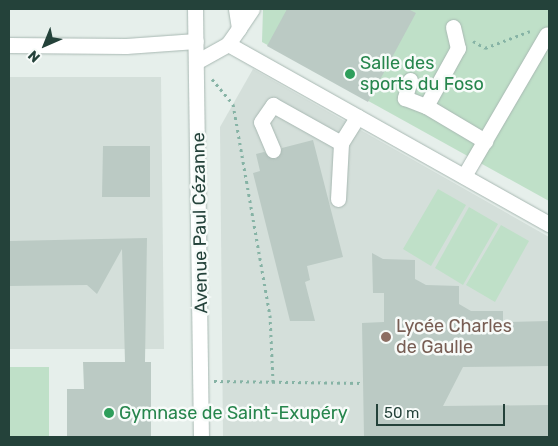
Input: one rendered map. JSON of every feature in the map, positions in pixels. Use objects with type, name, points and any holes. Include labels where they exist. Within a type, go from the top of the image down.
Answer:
[{"type":"street","name":"Avenue Paul Cézanne","points":[[195,9],[201,437]]},
{"type":"street","points":[[236,9],[239,28]]},
{"type":"street","points":[[196,62],[228,44],[252,9]]},
{"type":"street","points":[[426,106],[458,48],[454,29]]},
{"type":"street","points":[[464,176],[547,34]]},
{"type":"street","points":[[9,45],[126,46],[196,41]]},
{"type":"street","points":[[228,44],[549,224]]},
{"type":"street","points":[[410,80],[406,98],[426,106],[485,141]]},
{"type":"street","points":[[273,150],[261,122],[273,105],[341,143]]},
{"type":"street","points":[[338,199],[341,143],[358,117]]},
{"type":"path","points":[[454,29],[485,48],[535,29],[547,34]]},
{"type":"path","points":[[197,84],[212,79],[233,104],[270,315],[273,382]]},
{"type":"path","points":[[201,381],[363,383]]},
{"type":"shaded area","name":"Lycée Charles de Gaulle","points":[[253,69],[549,237],[549,437],[223,437],[220,127]]},
{"type":"shaded area","points":[[9,77],[161,77],[164,349],[9,349]]},
{"type":"green space","points":[[263,9],[549,9],[549,201],[262,42]]},
{"type":"green space","points":[[438,189],[466,205],[431,266],[403,249]]},
{"type":"green space","points":[[469,207],[498,224],[463,285],[435,268]]},
{"type":"green space","points":[[501,225],[529,241],[495,302],[466,285]]},
{"type":"green space","points":[[9,367],[49,367],[49,437],[9,437]]},
{"type":"building","name":"Salle des sports du Foso","points":[[287,9],[408,9],[416,13],[368,102],[267,46]]},
{"type":"building","points":[[313,140],[343,257],[307,266],[310,280],[305,282],[315,321],[290,321],[253,173],[260,171],[256,154],[264,152],[276,159],[282,148]]},
{"type":"building","points":[[103,146],[150,146],[150,197],[102,197]]},
{"type":"building","points":[[147,238],[145,362],[151,362],[151,437],[67,437],[67,389],[84,389],[83,362],[125,362],[122,249],[97,294],[87,285],[9,286],[9,241]]},
{"type":"building","points":[[372,253],[383,259],[415,260],[415,279],[426,285],[459,286],[459,304],[471,311],[503,311],[503,322],[549,321],[549,366],[463,367],[443,406],[549,405],[549,437],[364,437],[362,323],[384,322],[384,293],[373,293]]},
{"type":"place","name":"Salle des sports du Foso","points":[[350,74]]},
{"type":"place","name":"Lycée Charles de Gaulle","points":[[386,337]]},
{"type":"place","name":"Gymnase de Saint-Exupéry","points":[[109,413]]}]
